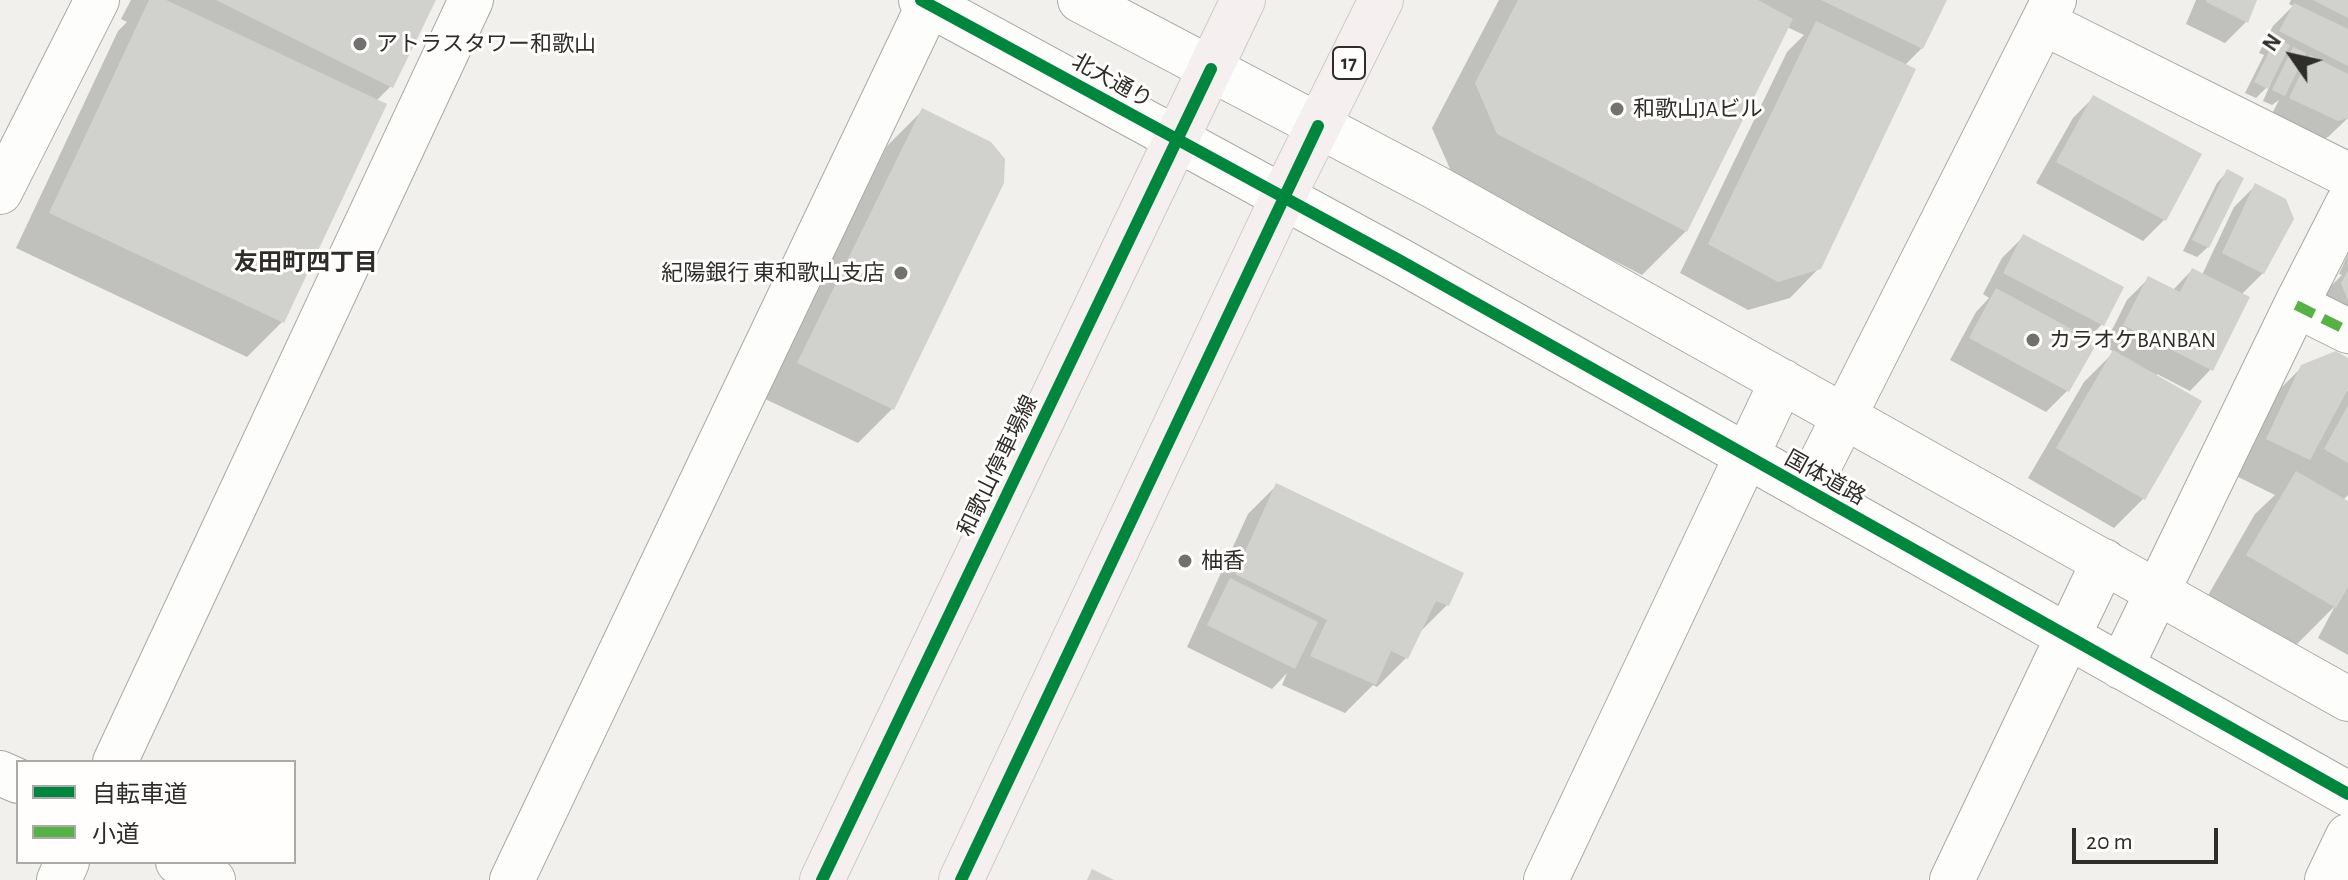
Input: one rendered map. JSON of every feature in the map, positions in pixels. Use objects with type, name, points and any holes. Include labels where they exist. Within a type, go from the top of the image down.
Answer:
[{"type":"main road","name":"和歌山停車場線","points":[[822,880],[1243,0]]},
{"type":"main road","name":"17","points":[[961,880],[1283,197],[1381,0]]},
{"type":"street","points":[[0,192],[97,0]]},
{"type":"street","points":[[116,760],[471,0]]},
{"type":"street","points":[[1080,0],[1435,187],[2348,699]]},
{"type":"street","points":[[512,880],[925,2]]},
{"type":"street","name":"北大通り","points":[[925,2],[1283,197]]},
{"type":"street","points":[[1807,490],[2049,12],[2348,175]]},
{"type":"street","name":"国体道路","points":[[1283,197],[2348,794]]},
{"type":"street","points":[[2121,667],[2348,203]]},
{"type":"street","points":[[2296,305],[2348,331]]},
{"type":"street","points":[[1546,880],[1782,381]]},
{"type":"street","points":[[1952,880],[2104,561]]},
{"type":"street","points":[[2327,880],[2348,836]]},
{"type":"street","points":[[182,864],[213,880]]},
{"type":"building","points":[[149,0],[166,0],[387,104],[284,323],[49,213]]},
{"type":"building","name":"アトラスタワー和歌山","points":[[216,0],[436,0],[393,88]]},
{"type":"building","name":"和歌山JAビル","points":[[1518,0],[1758,0],[1793,19],[1687,232],[1497,134],[1475,83]]},
{"type":"building","points":[[1821,0],[1947,0],[1923,49]]},
{"type":"building","points":[[2207,0],[2257,0],[2248,23]]},
{"type":"building","points":[[2313,0],[2348,0],[2348,18]]},
{"type":"building","points":[[2294,3],[2348,29],[2348,66],[2279,31]]},
{"type":"building","points":[[1816,21],[1916,69],[1821,269],[1778,282],[1708,244]]},
{"type":"building","points":[[2276,38],[2290,45],[2268,89],[2254,82]]},
{"type":"building","points":[[2293,47],[2306,53],[2285,96],[2272,90]]},
{"type":"building","points":[[2310,55],[2348,74],[2348,118],[2338,121],[2289,98]]},
{"type":"building","points":[[2093,95],[2202,154],[2166,221],[2056,162]]},
{"type":"building","name":"紀陽銀行 東和歌山支店","points":[[922,108],[991,142],[1005,159],[1004,183],[894,410],[797,363]]},
{"type":"building","points":[[2227,169],[2244,178],[2209,248],[2192,240]]},
{"type":"building","points":[[2255,183],[2286,199],[2294,219],[2264,274],[2222,253]]},
{"type":"building","points":[[2023,234],[2124,287],[2104,326],[2003,273]]},
{"type":"building","points":[[2192,268],[2250,297],[2213,371],[2123,325],[2148,276],[2180,292]]},
{"type":"building","points":[[2348,271],[2348,301],[2341,283]]},
{"type":"building","name":"カラオケBANBAN","points":[[1996,288],[2097,343],[2069,392],[1969,338]]},
{"type":"building","points":[[2113,350],[2202,401],[2145,500],[2056,448]]},
{"type":"building","points":[[2336,351],[2348,358],[2348,389],[2310,460],[2266,439],[2301,365]]},
{"type":"building","points":[[2348,405],[2348,463],[2324,449]]},
{"type":"building","points":[[2296,471],[2348,501],[2348,587],[2336,608],[2246,555]]},
{"type":"building","points":[[1276,483],[1464,573],[1449,606],[1436,601],[1408,659],[1391,651],[1376,685],[1310,656],[1327,620],[1235,574]]},
{"type":"building","points":[[1230,578],[1318,622],[1295,669],[1207,625]]},
{"type":"building","points":[[1092,869],[1114,880],[1087,880]]},
{"type":"marked path","points":[[2296,305],[2348,331]]},
{"type":"cycle path","points":[[921,0],[1399,260],[2348,794]]},
{"type":"cycle path","points":[[822,880],[1211,69]]},
{"type":"cycle path","points":[[961,880],[1318,126]]},
{"type":"place","name":"アトラスタワー和歌山","points":[[360,44]]},
{"type":"place","name":"和歌山JAビル","points":[[1617,109]]},
{"type":"place","name":"紀陽銀行 東和歌山支店","points":[[901,273]]},
{"type":"place","name":"カラオケBANBAN","points":[[2033,340]]},
{"type":"place","name":"柚香","points":[[1185,561]]},
{"type":"district","name":"友田町四丁目","points":[[306,263]]}]
